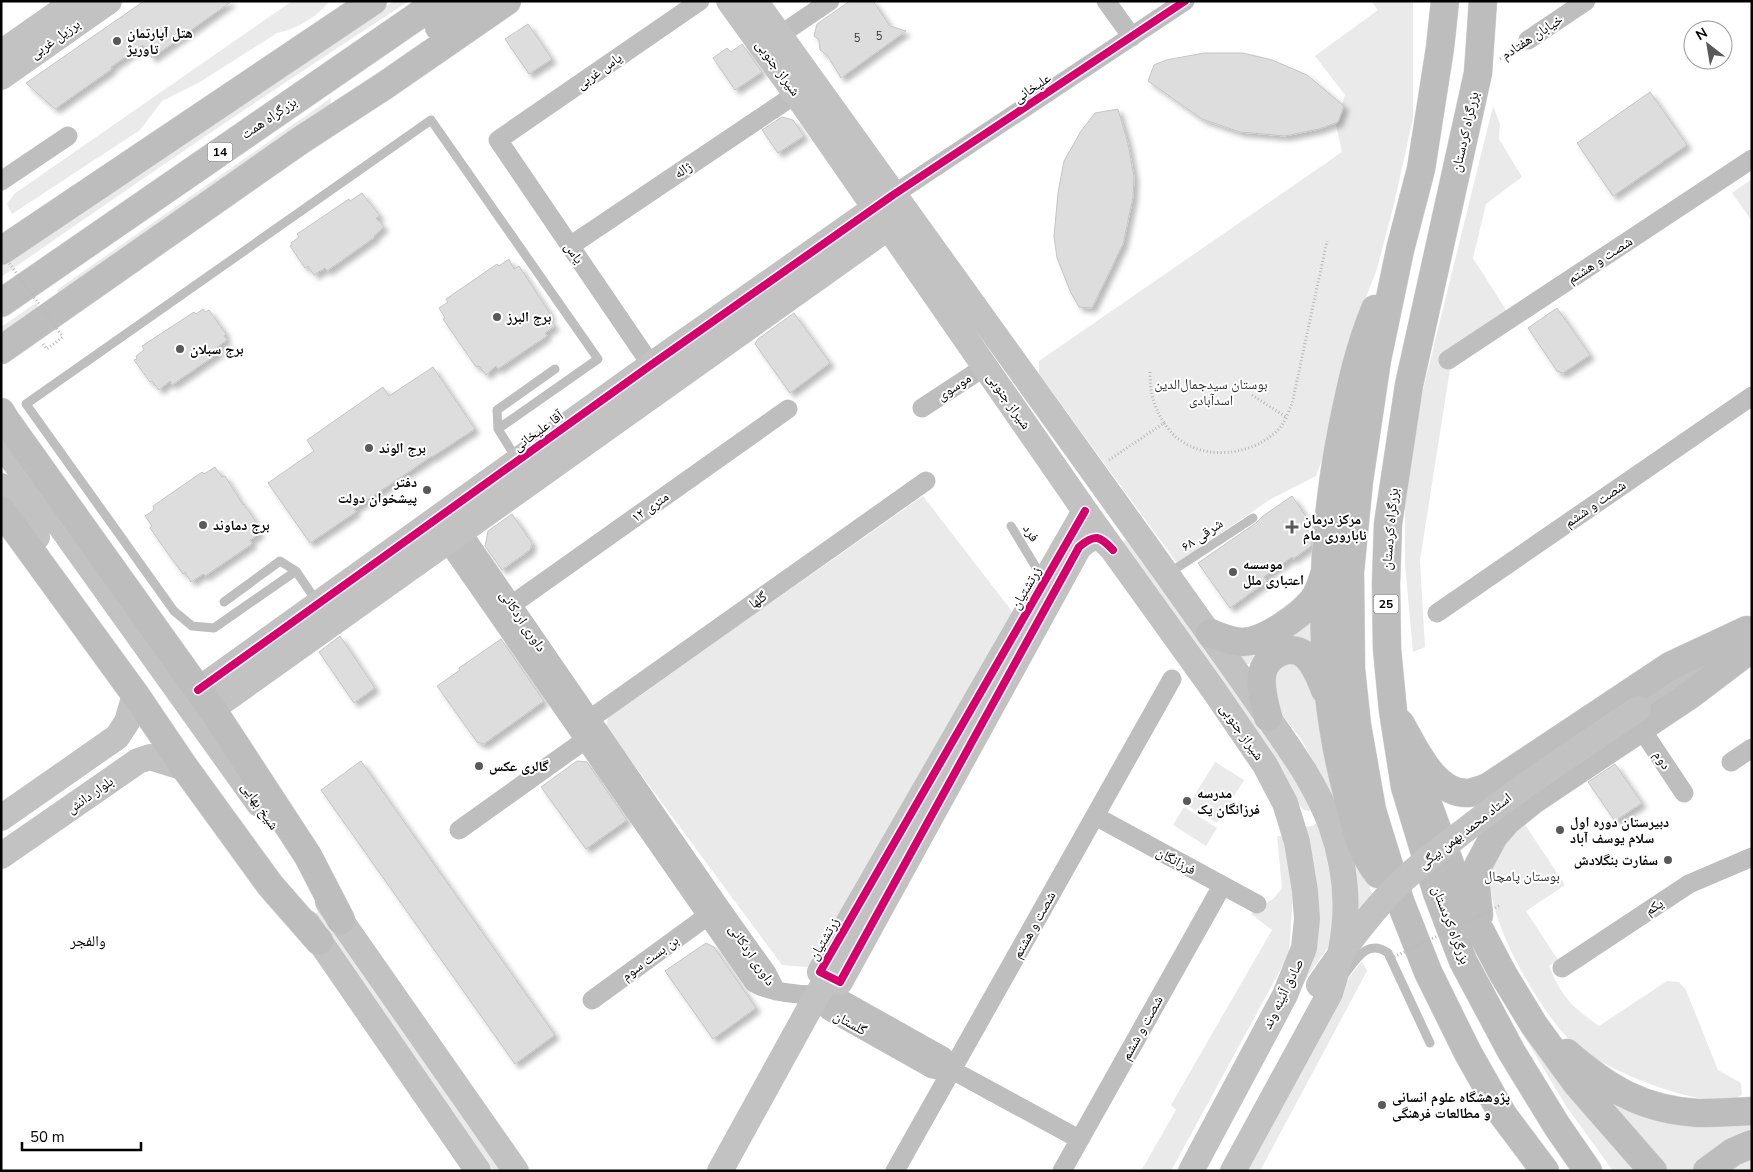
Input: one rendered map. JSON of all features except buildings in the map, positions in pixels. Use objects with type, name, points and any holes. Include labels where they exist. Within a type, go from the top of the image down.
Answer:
[{"type":"highway","points":[[1,251],[374,1]]},
{"type":"highway","name":"بزرگراه همت","points":[[1,303],[439,1]]},
{"type":"highway","points":[[301,140],[367,80],[472,1]]},
{"type":"highway","points":[[1,373],[14,353],[55,328],[301,140],[384,86],[507,1]]},
{"type":"highway","points":[[1430,1],[1430,17],[1440,48]]},
{"type":"highway","points":[[1445,1],[1440,48],[1421,169],[1400,250],[1377,360],[1358,481],[1350,572],[1352,669],[1357,726],[1372,810],[1400,901],[1428,972],[1446,1011],[1503,1115],[1545,1171]]},
{"type":"highway","name":"بزرگراه کردستان","points":[[1483,1],[1478,72],[1409,385],[1388,524],[1386,640],[1393,711],[1405,787],[1437,893],[1463,961],[1511,1051],[1588,1171]]},
{"type":"highway","points":[[1,233],[32,230]]},
{"type":"highway","points":[[1400,250],[1363,339],[1353,371],[1334,470],[1324,573],[1328,697],[1342,776],[1354,823],[1369,862],[1400,901]]},
{"type":"highway","points":[[1,350],[55,328]]},
{"type":"highway","points":[[1,412],[205,700],[308,856],[341,920]]},
{"type":"highway","points":[[1,510],[135,694],[188,762],[270,885],[319,941]]},
{"type":"highway","points":[[1210,633],[1231,642],[1246,642],[1261,638],[1292,619],[1312,600],[1320,588],[1324,573]]},
{"type":"highway","points":[[1393,711],[1434,777],[1450,790],[1470,793],[1488,787],[1670,666],[1751,638]]},
{"type":"highway","points":[[1481,933],[1476,887],[1478,866],[1494,836],[1507,821],[1639,718],[1690,695],[1751,638]]},
{"type":"highway","points":[[1268,717],[1262,687],[1262,674],[1267,662],[1274,654],[1296,651],[1305,655],[1315,666],[1328,697]]},
{"type":"highway","points":[[1393,711],[1462,896],[1503,974],[1534,1024],[1577,1084],[1653,1171]]},
{"type":"highway","points":[[1488,787],[1484,801],[1486,810],[1490,816],[1498,821],[1507,821]]},
{"type":"highway","points":[[1534,1024],[1587,1070],[1617,1091],[1646,1104],[1698,1113],[1752,1111]]},
{"type":"highway","points":[[1503,1115],[1523,1171]]},
{"type":"highway","points":[[1707,1171],[1733,1152],[1752,1144]]},
{"type":"main road","name":"برزیل غربی","points":[[1,53],[75,1]]},
{"type":"main road","name":"برزیل غربی","points":[[1,77],[109,1]]},
{"type":"main road","name":"شیراز جنوبی","points":[[729,1],[796,94],[891,211],[1167,575],[1286,740],[1316,790],[1331,825],[1338,848],[1345,886],[1345,930],[1339,965],[1324,989]]},
{"type":"main road","name":"شیراز جنوبی","points":[[755,1],[780,35],[986,366],[1085,511],[1213,689],[1265,765],[1285,803]]},
{"type":"main road","name":"آقا علیخانی","points":[[205,700],[447,527],[518,461],[651,366],[891,211]]},
{"type":"main road","name":"آقا علیخانی","points":[[297,634],[318,604],[447,527],[666,386],[891,211]]},
{"type":"main road","name":"شیخ بهایی","points":[[1,443],[215,741],[516,1171]]},
{"type":"main road","points":[[1,486],[188,762]]},
{"type":"main road","name":"زرتشتیان","points":[[1085,511],[820,972],[823,986],[840,982],[1079,547],[1087,539],[1096,537],[1103,540],[1113,550]]},
{"type":"main road","points":[[1,818],[117,737],[127,722],[135,694]]},
{"type":"main road","name":"استاد محمد بهمن بیگی","points":[[1324,989],[1346,945],[1392,891],[1417,868],[1518,790],[1639,718]]},
{"type":"main road","points":[[100,749],[110,749],[122,760],[123,765],[120,774]]},
{"type":"main road","name":"بلوار دانش","points":[[1,856],[138,761],[150,757],[188,762]]},
{"type":"main road","points":[[1285,803],[1300,816],[1307,817],[1315,813],[1318,807],[1316,790]]},
{"type":"main road","name":"صادق آئینه وند","points":[[1192,1171],[1285,995],[1304,948],[1307,919],[1305,892],[1297,842],[1285,803]]},
{"type":"main road","points":[[319,941],[478,1171]]},
{"type":"main road","points":[[720,1171],[823,986]]},
{"type":"main road","points":[[1233,1171],[1324,989]]},
{"type":"main road","name":"صادق آئینه وند","points":[[1212,1171],[1324,989]]},
{"type":"street","name":"یاس غربی","points":[[498,140],[700,1]]},
{"type":"street","points":[[780,35],[830,1]]},
{"type":"street","points":[[1106,1],[1132,37]]},
{"type":"street","name":"علیخانی","points":[[891,211],[1132,37],[1185,1]]},
{"type":"street","name":"خیابان هفتادم","points":[[1528,40],[1586,1]]},
{"type":"street","name":"ژاله","points":[[570,246],[796,94]]},
{"type":"street","points":[[1,182],[68,136]]},
{"type":"street","name":"یاس","points":[[498,140],[666,386]]},
{"type":"street","name":"شصت و هشتم","points":[[1448,360],[1752,159]]},
{"type":"street","name":"موسوی","points":[[922,408],[986,366]]},
{"type":"street","name":"شصت و ششم","points":[[1437,612],[1752,396]]},
{"type":"street","name":"۱۲ متری","points":[[505,609],[788,409]]},
{"type":"street","name":"گلها","points":[[590,719],[926,481]]},
{"type":"street","name":"داوری اردکانی","points":[[447,527],[505,609],[590,719],[714,911],[754,983],[776,991],[823,986]]},
{"type":"street","name":"داوری اردکانی","points":[[505,609],[585,740],[714,911]]},
{"type":"street","name":"شصت و هشتم","points":[[895,1171],[1172,679]]},
{"type":"street","name":"دوم","points":[[1639,718],[1684,793]]},
{"type":"street","points":[[459,830],[585,740],[590,719]]},
{"type":"street","points":[[1731,762],[1752,748]]},
{"type":"street","name":"فرزانگان","points":[[1095,816],[1257,904]]},
{"type":"street","name":"یکم","points":[[1562,968],[1690,884],[1752,857]]},
{"type":"street","name":"شصت و ششم","points":[[1062,1171],[1222,886]]},
{"type":"street","name":"بن بست سوم","points":[[592,1000],[714,911]]},
{"type":"street","name":"گلستان","points":[[823,986],[821,1004],[829,1011],[932,1069],[952,1070],[1079,1139]]},
{"type":"lane","points":[[296,571],[214,628],[192,626],[174,611],[26,404],[431,120],[598,359],[498,429]]},
{"type":"lane","points":[[518,461],[498,429],[497,410],[555,369]]},
{"type":"lane","name":"۶۸ شرقی","points":[[1167,575],[1252,518]]},
{"type":"lane","name":"فرد","points":[[1011,526],[1045,581]]},
{"type":"lane","points":[[224,602],[280,561],[296,571],[318,604]]},
{"type":"lane","points":[[1324,989],[1367,950],[1374,946],[1380,948],[1388,953],[1430,1043]]},
{"type":"path","points":[[1150,372],[1150,386],[1155,408],[1164,423],[1181,441],[1209,452],[1226,453],[1248,448],[1265,440],[1282,425],[1292,404],[1327,240]]},
{"type":"path","points":[[1,251],[55,328],[47,349]]},
{"type":"path","points":[[1252,395],[1286,417]]},
{"type":"path","points":[[1106,462],[1164,423]]},
{"type":"path","points":[[1388,960],[1501,904]]},
{"type":"green space","points":[[292,1],[329,1],[306,22],[292,29],[277,33],[200,82],[162,101],[140,130],[12,214],[7,204],[14,194]]},
{"type":"green space","points":[[394,1],[409,1],[1,277],[1,266],[217,118]]},
{"type":"green space","name":"بوستان سیدجمال‌الدین اسدآبادی","points":[[1371,1],[1413,1],[1413,118],[1394,204],[1377,269],[1362,307],[1330,438],[1316,476],[1271,499],[1177,563],[1039,374],[1039,361],[1342,152],[1336,124],[1345,95],[1315,56],[1378,10]]},
{"type":"green space","points":[[331,98],[330,108],[61,298],[57,290]]},
{"type":"green space","points":[[1493,106],[1500,124],[1499,139],[1522,177],[1486,204],[1473,258],[1508,313],[1453,350],[1420,560],[1425,647],[1413,652],[1405,564],[1405,504],[1418,410]]},
{"type":"green space","points":[[1752,179],[1752,221],[1732,193]]},
{"type":"green space","points":[[36,303],[40,311],[1,338],[1,327]]},
{"type":"green space","points":[[923,496],[1014,614],[818,968],[782,965],[606,727],[608,717]]},
{"type":"green space","points":[[1126,540],[1163,585],[1228,675],[1311,806],[1310,811],[1304,810],[1299,805],[1123,542]]},
{"type":"green space","points":[[1312,611],[1313,650],[1261,651],[1243,669],[1229,650]]},
{"type":"green space","points":[[1287,657],[1312,677],[1341,805],[1372,893],[1355,920],[1328,788],[1301,739],[1277,708],[1267,679]]},
{"type":"green space","points":[[1215,762],[1244,780],[1217,823],[1188,806]]},
{"type":"green space","points":[[1184,807],[1217,828],[1206,846],[1173,825]]},
{"type":"green space","points":[[1323,817],[1341,930],[1313,968],[1295,997],[1300,827],[1313,826]]},
{"type":"green space","name":"بوستان پامچال","points":[[1520,817],[1565,885],[1526,911],[1558,960],[1549,966],[1558,986],[1568,1000],[1581,1013],[1599,1026],[1667,981],[1679,982],[1686,990],[1718,1070],[1741,1083],[1742,1095],[1732,1099],[1696,1098],[1650,1084],[1587,1054],[1561,1031],[1519,966],[1507,941],[1492,896],[1492,870],[1502,846]]},
{"type":"green space","points":[[1277,836],[1286,836],[1293,896],[1289,954],[1171,1171],[1141,1171],[1176,1110],[1171,1105],[1272,930],[1251,914],[1274,898],[1282,888]]},
{"type":"green space","points":[[322,910],[508,1171],[493,1171],[315,914]]},
{"type":"green space","points":[[1362,961],[1367,971],[1260,1171],[1241,1171],[1333,997]]},
{"type":"green space","points":[[1517,1024],[1637,1171],[1613,1171],[1566,1106]]},
{"type":"green space","points":[[1616,1099],[1752,1121],[1752,1138],[1695,1171],[1669,1171],[1609,1110]]},
{"type":"green space","points":[[1752,1152],[1752,1171],[1717,1171]]},
{"type":"cycle path","points":[[198,690],[651,365],[893,195],[1185,1]]},
{"type":"cycle path","points":[[1085,511],[820,972],[840,982],[1079,547],[1089,540],[1097,538],[1101,539],[1113,550]]},
{"type":"place","name":"هتل آپارتمان تاوریژ","points":[[117,41]]},
{"type":"place","name":"برج البرز","points":[[497,317]]},
{"type":"place","name":"برج سبلان","points":[[180,349]]},
{"type":"place","name":"برج الوند","points":[[369,448]]},
{"type":"place","name":"دفتر پیشخوان دولت","points":[[427,490]]},
{"type":"place","name":"برج دماوند","points":[[203,525]]},
{"type":"place","name":"مرکز درمان ناباروری مام","points":[[1292,527]]},
{"type":"place","name":"موسسه اعتباری ملل","points":[[1233,572]]},
{"type":"place","name":"گالری عکس","points":[[479,766]]},
{"type":"place","name":"مدرسه فرزانگان یک","points":[[1187,801]]},
{"type":"place","name":"دبیرستان دوره اول سلام یوسف آباد","points":[[1560,830]]},
{"type":"place","name":"سفارت بنگلادش","points":[[1668,860]]},
{"type":"place","name":"پژوهشگاه علوم انسانی و مطالعات فرهنگی","points":[[1382,1105]]},
{"type":"district","name":"والفجر","points":[[88,941]]}]
